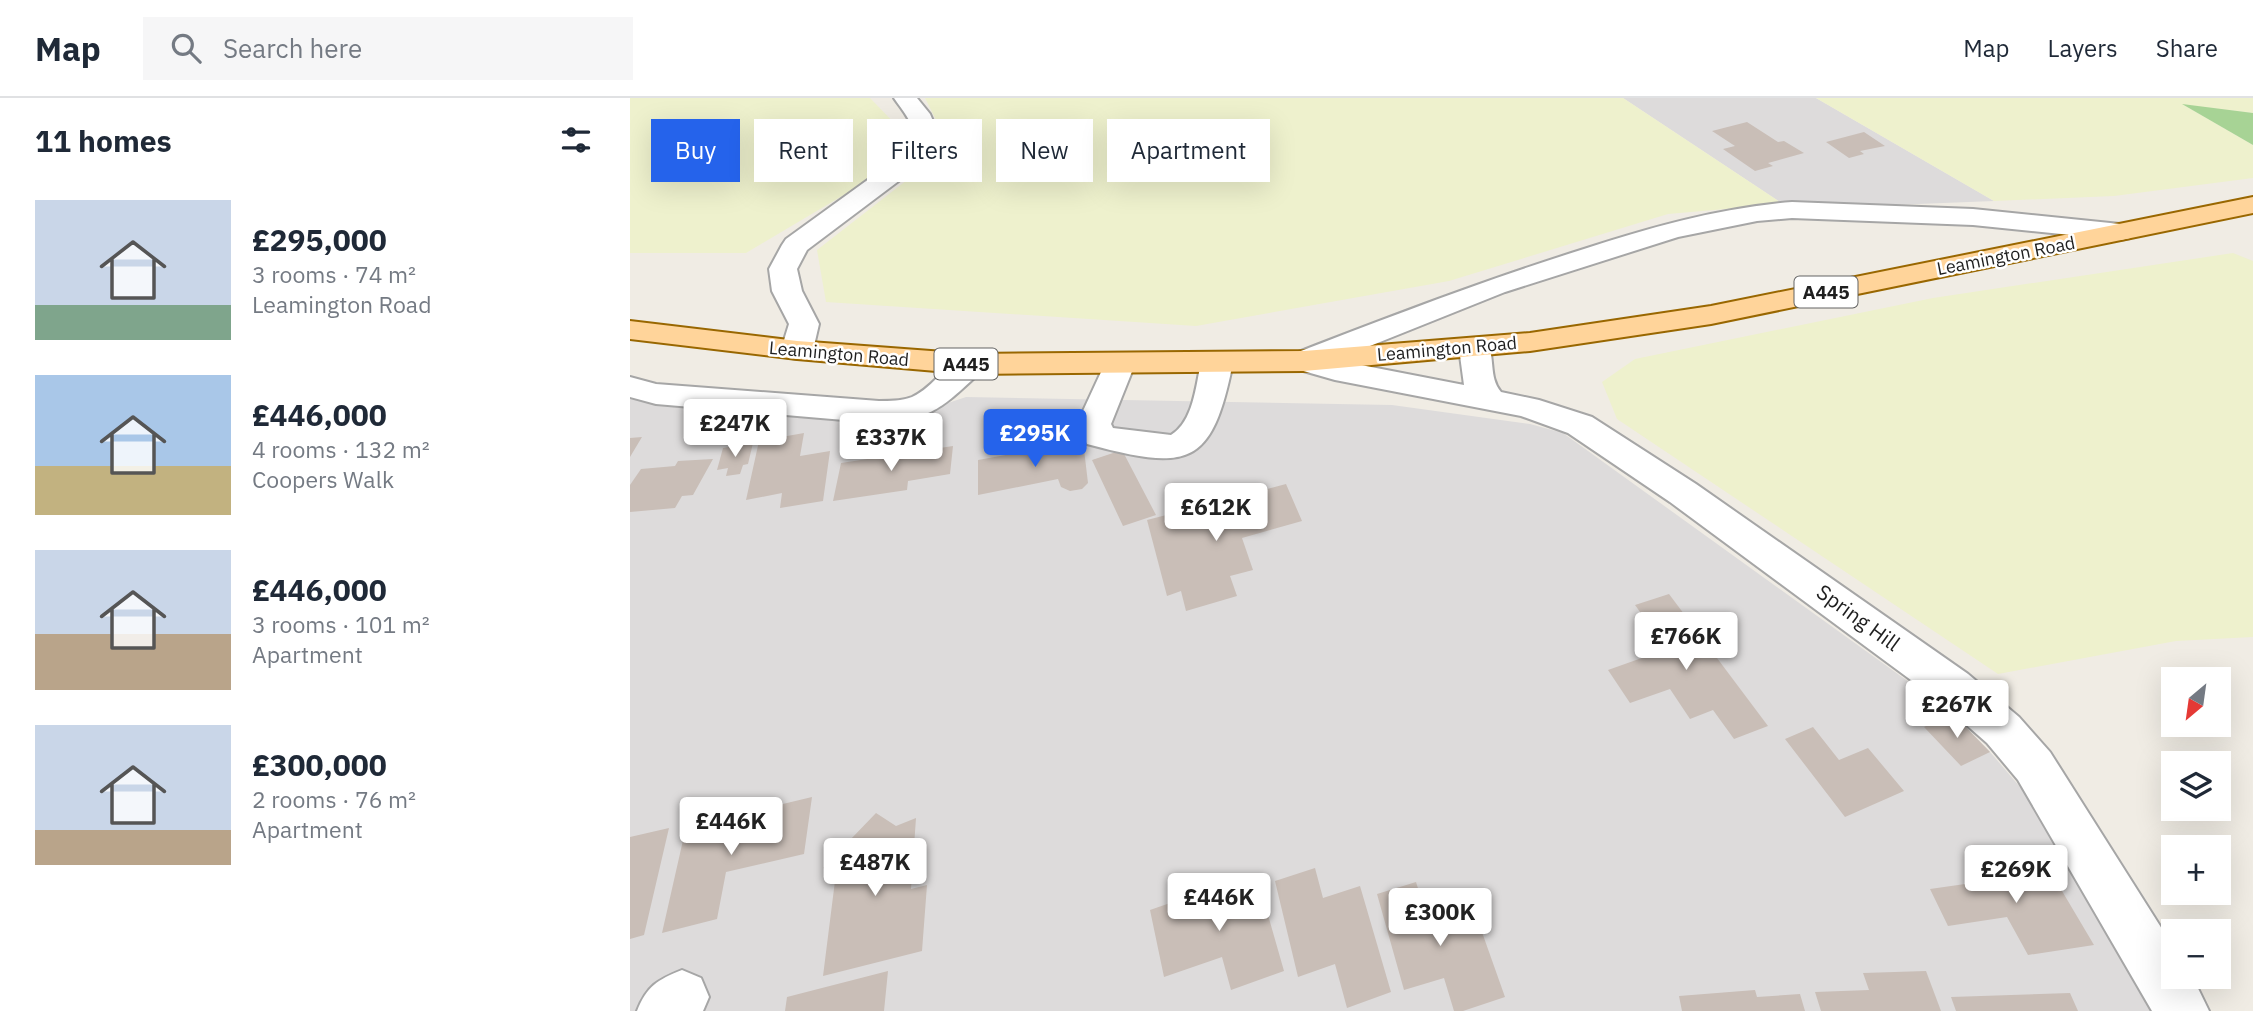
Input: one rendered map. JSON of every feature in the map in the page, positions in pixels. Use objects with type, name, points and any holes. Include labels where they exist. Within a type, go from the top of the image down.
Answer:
[{"type":"main road","name":"Leamington Road","points":[[630,330],[797,350],[971,364],[1304,361],[1475,348],[1711,315],[2253,205]]},
{"type":"street","points":[[797,350],[804,324],[787,291],[783,269],[796,245],[894,174],[911,160],[923,145],[925,125],[917,110],[905,98]]},
{"type":"street","points":[[1304,361],[1495,286],[1672,230],[1744,215],[1792,210],[1873,212],[1973,217],[2120,232]]},
{"type":"street","points":[[1475,348],[1481,390],[1489,398]]},
{"type":"street","name":"Spring Hill","points":[[1304,361],[1346,373],[1489,398],[1552,414],[1580,425],[1618,448],[1954,687],[2003,730],[2034,766],[2182,1011]]},
{"type":"street","points":[[1119,364],[1094,424],[1099,436],[1150,447],[1183,446],[1195,436],[1208,408],[1217,362]]},
{"type":"street","points":[[630,387],[656,394],[879,412],[906,410],[927,404],[971,364]]},
{"type":"shaded area","points":[[1623,98],[1816,98],[1994,201],[1893,205],[1783,204]]},
{"type":"shaded area","points":[[630,397],[659,406],[897,420],[966,397],[1392,405],[1530,424],[1563,433],[1952,713],[2045,816],[2160,1011],[630,1011]]},
{"type":"green space","points":[[630,98],[870,98],[890,119],[867,119],[867,179],[864,183],[746,253],[630,253]]},
{"type":"green space","points":[[925,98],[1623,98],[1783,204],[1668,214],[1449,281],[1196,326],[826,302],[817,250],[904,182],[982,182],[982,119],[936,119]]},
{"type":"green space","points":[[1816,98],[2253,98],[2253,113],[2184,105],[2253,145],[2253,178],[2114,196],[1994,201]]},
{"type":"green space","points":[[2182,104],[2253,113],[2253,145]]},
{"type":"green space","points":[[2233,253],[2253,261],[2253,637],[2176,641],[1998,674],[1617,419],[1602,382],[1635,359],[1933,298]]},
{"type":"building","points":[[1747,122],[1778,142],[1784,141],[1804,153],[1768,163],[1773,166],[1755,171],[1723,149],[1735,146],[1712,131]]},
{"type":"building","points":[[1864,132],[1885,146],[1860,151],[1864,154],[1849,158],[1826,142]]},
{"type":"building","points":[[804,433],[800,456],[830,451],[823,501],[780,508],[782,493],[746,500],[759,441]]},
{"type":"building","points":[[642,437],[630,457],[630,438]]},
{"type":"building","points":[[1083,441],[1088,483],[1082,489],[1070,491],[1061,487],[1058,479],[978,495],[978,460]]},
{"type":"building","points":[[753,443],[748,464],[743,465],[740,474],[726,476],[728,468],[717,470],[723,448]]},
{"type":"building","points":[[953,446],[950,474],[908,481],[907,490],[833,501],[841,463]]},
{"type":"building","points":[[1122,450],[1156,515],[1123,526],[1092,460]]},
{"type":"building","points":[[713,459],[693,495],[682,496],[675,508],[630,512],[630,485],[641,469],[675,466],[678,461]]},
{"type":"building","points":[[1286,484],[1302,521],[1242,538],[1253,570],[1230,576],[1237,596],[1186,611],[1181,591],[1167,596],[1147,520]]},
{"type":"building","points":[[1669,594],[1768,726],[1734,739],[1713,710],[1690,719],[1670,689],[1630,703],[1608,670],[1667,649],[1635,605]]},
{"type":"building","points":[[1952,713],[1990,752],[1961,766],[1924,727]]},
{"type":"building","points":[[1813,727],[1839,760],[1868,748],[1904,791],[1845,817],[1785,739]]},
{"type":"building","points":[[812,797],[804,854],[726,872],[717,919],[662,933],[686,827]]},
{"type":"building","points":[[876,813],[896,826],[916,818],[911,889],[927,885],[922,951],[823,976],[836,873],[823,868]]},
{"type":"building","points":[[669,828],[644,935],[630,939],[630,837]]},
{"type":"building","points":[[1978,850],[1994,850],[2004,856],[2014,874],[2049,869],[2094,945],[2028,955],[2007,917],[1948,926],[1930,889],[1986,881],[1972,856]]},
{"type":"building","points":[[1315,868],[1323,898],[1360,886],[1391,992],[1347,1008],[1335,964],[1298,977],[1275,881]]},
{"type":"building","points":[[1256,873],[1284,971],[1231,990],[1222,957],[1164,977],[1150,910]]},
{"type":"building","points":[[1416,882],[1427,917],[1472,904],[1505,997],[1463,1011],[1454,1011],[1444,978],[1404,990],[1377,894]]},
{"type":"building","points":[[888,971],[884,1011],[785,1011],[787,997]]},
{"type":"building","points":[[1926,971],[1941,1011],[1821,1011],[1815,992],[1869,990],[1863,973]]},
{"type":"building","points":[[1755,990],[1757,997],[1800,994],[1805,1011],[1682,1011],[1679,996]]},
{"type":"building","points":[[2070,993],[2078,1011],[1956,1011],[1951,997]]}]
